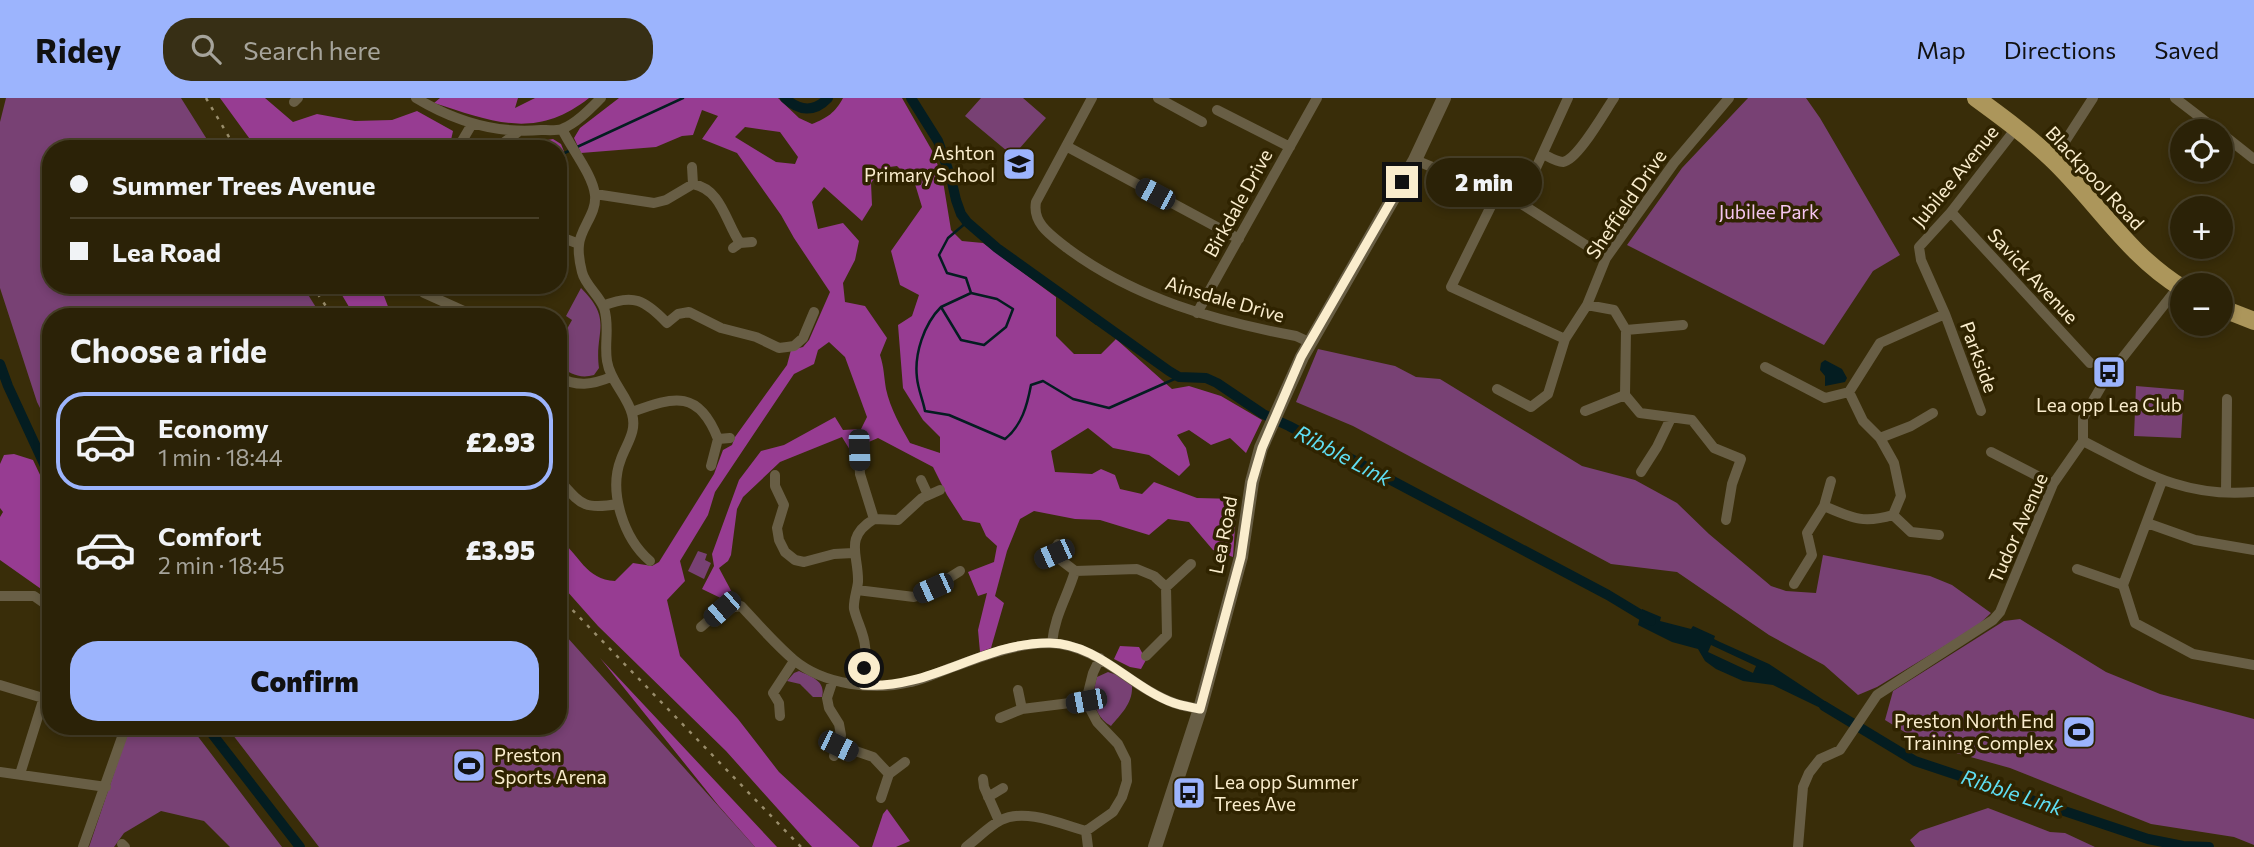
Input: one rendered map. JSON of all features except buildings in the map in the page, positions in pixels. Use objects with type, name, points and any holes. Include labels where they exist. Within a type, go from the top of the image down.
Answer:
[{"type":"highway","name":"Blackpool Road","points":[[1976,98],[2017,128],[2053,160],[2118,235],[2146,263],[2170,279]]},
{"type":"highway","points":[[2233,313],[2254,321]]},
{"type":"street","points":[[416,98],[440,113],[472,124],[518,132],[562,129],[587,112],[601,98]]},
{"type":"street","name":"Ainsdale Drive","points":[[1092,98],[1036,202],[1036,213],[1041,224],[1075,253],[1106,273],[1152,296],[1197,313],[1296,336],[1311,343]]},
{"type":"street","points":[[1158,98],[1202,122]]},
{"type":"street","name":"Birkdale Drive","points":[[1197,313],[1317,98]]},
{"type":"street","name":"Lea Road","points":[[1155,847],[1200,709],[1241,557],[1256,464],[1268,431],[1301,357],[1415,160],[1444,98]]},
{"type":"street","points":[[1520,204],[1568,98]]},
{"type":"street","points":[[1543,154],[1556,161],[1565,162],[1575,155],[1614,98]]},
{"type":"street","name":"Sheffield Drive","points":[[1497,388],[1531,407],[1548,394],[1565,339],[1587,305],[1606,258],[1674,163],[1729,98]]},
{"type":"street","points":[[2053,160],[2093,98]]},
{"type":"street","points":[[2175,98],[2203,119]]},
{"type":"street","name":"Birkdale Drive","points":[[1217,110],[1290,147]]},
{"type":"street","points":[[462,140],[472,124]]},
{"type":"street","name":"Jubilee Avenue","points":[[1919,247],[1951,212],[2017,128]]},
{"type":"street","points":[[562,129],[595,194],[595,206],[579,244],[582,275],[603,306],[607,321],[607,361],[611,377],[632,412],[634,427],[631,440],[620,461],[618,472],[618,504],[639,551],[650,561]]},
{"type":"street","points":[[507,140],[518,132]]},
{"type":"street","points":[[2233,141],[2253,155]]},
{"type":"street","points":[[1066,146],[1239,239]]},
{"type":"street","points":[[1415,160],[1520,204],[1606,258]]},
{"type":"street","points":[[692,167],[693,184]]},
{"type":"street","points":[[595,194],[654,203],[666,200],[693,184],[703,186],[712,192],[736,245],[752,242]]},
{"type":"street","points":[[1497,194],[1451,287],[1565,339]]},
{"type":"street","name":"Savick Avenue","points":[[1951,212],[2090,363]]},
{"type":"street","points":[[567,239],[579,244]]},
{"type":"street","name":"Parkside","points":[[1919,247],[1921,260],[1945,314],[1981,411]]},
{"type":"street","points":[[603,306],[627,298],[640,301],[654,310],[671,327],[678,314],[689,312],[721,328],[756,337],[783,348],[794,346],[803,338],[814,312]]},
{"type":"street","points":[[429,300],[454,308]]},
{"type":"street","name":"Tudor Avenue","points":[[1798,847],[1803,787],[1809,773],[1820,759],[1840,750],[1877,695],[1993,620],[2000,612],[2053,484],[2083,441],[2083,418],[2105,380],[2170,300]]},
{"type":"street","points":[[1587,305],[1614,310],[1626,330],[1625,395],[1640,414],[1692,419],[1714,448],[1741,459],[1732,484],[1726,520]]},
{"type":"street","name":"Parkside","points":[[1849,392],[1880,344],[1945,314]]},
{"type":"street","points":[[1626,330],[1683,325]]},
{"type":"street","points":[[783,348],[784,361]]},
{"type":"street","points":[[1765,367],[1825,398],[1849,392],[1863,421],[1880,438],[1894,463],[1901,496],[1893,515]]},
{"type":"street","points":[[567,381],[586,385],[611,377]]},
{"type":"street","points":[[1585,411],[1625,395]]},
{"type":"street","points":[[2226,492],[2227,399]]},
{"type":"street","points":[[632,412],[658,402],[681,400],[696,405],[706,414],[718,439],[710,466]]},
{"type":"street","points":[[1880,438],[1911,426],[1933,413]]},
{"type":"street","points":[[1641,472],[1671,418]]},
{"type":"street","points":[[718,439],[730,438]]},
{"type":"street","points":[[2083,441],[2162,481],[2200,491],[2254,492]]},
{"type":"street","points":[[859,450],[860,474],[874,519]]},
{"type":"street","points":[[1991,452],[2053,484]]},
{"type":"street","points":[[775,475],[775,486],[784,505],[777,528],[785,552],[795,560],[804,562],[834,554],[853,553]]},
{"type":"street","points":[[921,480],[928,495]]},
{"type":"street","points":[[1794,584],[1812,555],[1807,533],[1824,506],[1831,481]]},
{"type":"street","points":[[2162,481],[2123,585],[2136,623],[2193,654],[2254,665]]},
{"type":"street","points":[[567,490],[575,500],[585,506],[618,504]]},
{"type":"street","points":[[863,685],[865,643],[853,607],[858,574],[853,553],[855,541],[865,524],[874,519],[898,520],[912,505],[940,490]]},
{"type":"street","points":[[1824,506],[1856,520],[1875,520],[1893,515]]},
{"type":"street","points":[[1893,515],[1911,532],[1939,535]]},
{"type":"street","points":[[2147,523],[2195,540],[2254,550]]},
{"type":"street","points":[[1040,560],[1056,549],[1075,571]]},
{"type":"street","points":[[1166,587],[1191,564]]},
{"type":"street","points":[[1075,571],[1137,569],[1154,576],[1166,587],[1167,635],[1146,656]]},
{"type":"street","points":[[2077,569],[2123,585]]},
{"type":"street","points":[[857,590],[914,597],[960,570]]},
{"type":"street","points":[[1052,643],[1054,623],[1075,571]]},
{"type":"street","points":[[0,596],[34,596],[42,602]]},
{"type":"street","points":[[701,627],[722,609],[741,606],[794,660],[813,672],[833,680],[885,687],[911,682],[1006,649],[1052,643],[1077,648],[1100,658],[1174,703],[1200,709]]},
{"type":"street","points":[[966,847],[999,821],[1013,816],[1033,817],[1086,831],[1113,812],[1127,781],[1126,760],[1108,732],[1097,722],[1086,701],[1100,658]]},
{"type":"street","points":[[780,716],[779,703],[768,694],[794,660]]},
{"type":"street","points":[[833,680],[827,698],[841,735],[836,751],[873,758],[889,774]]},
{"type":"street","points":[[0,685],[42,698]]},
{"type":"street","points":[[1018,690],[1022,709]]},
{"type":"street","points":[[20,774],[42,701]]},
{"type":"street","points":[[1000,718],[1022,709],[1086,701]]},
{"type":"street","points":[[83,847],[122,735]]},
{"type":"street","points":[[881,798],[889,774],[905,762]]},
{"type":"street","points":[[0,772],[106,787]]},
{"type":"street","points":[[983,779],[999,821]]},
{"type":"street","points":[[988,797],[1003,789]]},
{"type":"street","points":[[1086,831],[1088,847]]},
{"type":"green space","points":[[6,98],[181,98],[207,140],[42,140],[42,294],[308,294],[316,308],[42,308],[42,412],[0,288],[0,122]]},
{"type":"green space","points":[[981,98],[1023,98],[1046,118],[1013,156],[965,116]]},
{"type":"green space","name":"Jubilee Park","points":[[1748,98],[1806,98],[1900,255],[1873,271],[1824,345],[1627,245],[1682,168]]},
{"type":"green space","points":[[581,288],[591,299],[600,318],[599,368],[594,375],[580,376],[567,371],[567,329],[572,320],[567,314]]},
{"type":"green space","points":[[1318,349],[1395,366],[1416,377],[1440,379],[1582,466],[1635,480],[1677,503],[1771,586],[1786,591],[1816,593],[1823,555],[1930,576],[1952,585],[1991,613],[1976,627],[1877,687],[1858,695],[1824,665],[1769,635],[1677,572],[1611,564],[1353,426],[1296,402]]},
{"type":"green space","points":[[2136,386],[2184,390],[2181,438],[2134,436]]},
{"type":"green space","points":[[698,551],[707,554],[705,560],[711,563],[704,579],[688,571]]},
{"type":"green space","name":"Preston North End Training Complex","points":[[2020,619],[2106,672],[2160,694],[2254,719],[2254,845],[2234,837],[2151,824],[2010,768],[1924,744],[1885,720],[1893,691],[2004,621]]},
{"type":"green space","name":"Preston Sports Arena","points":[[567,637],[755,847],[319,847],[233,735],[567,735]]},
{"type":"green space","points":[[799,671],[820,683],[822,697],[813,697],[800,684],[787,681]]},
{"type":"green space","points":[[1108,672],[1132,686],[1128,703],[1111,726],[1100,717],[1094,698],[1097,677]]},
{"type":"green space","points":[[127,735],[197,735],[282,847],[230,847],[204,821],[161,811],[124,833],[114,847],[89,847]]},
{"type":"green space","points":[[1988,808],[2050,832],[2065,833],[2095,847],[1915,847],[1910,840],[1920,831]]},
{"type":"shaded area","points":[[220,98],[265,98],[293,122],[317,114],[355,121],[392,120],[417,111],[453,131],[451,140],[250,140]]},
{"type":"shaded area","points":[[440,98],[518,98],[515,108],[535,98],[589,98],[570,111],[551,119],[514,123],[495,121],[434,103]]},
{"type":"shaded area","points":[[619,98],[778,98],[799,118],[812,124],[830,114],[843,98],[902,98],[934,154],[943,181],[951,230],[962,241],[983,243],[1056,297],[1056,336],[1074,354],[1101,354],[1116,339],[1172,389],[1189,386],[1221,396],[1262,420],[1246,453],[1230,438],[1211,445],[1189,430],[1177,435],[1186,448],[1190,465],[1179,476],[1149,455],[1113,448],[1088,428],[1051,451],[1055,472],[1092,474],[1101,469],[1115,475],[1120,489],[1142,494],[1154,482],[1197,498],[1237,499],[1233,557],[1213,550],[1189,522],[1168,519],[1149,535],[1100,520],[1075,519],[1034,511],[1020,519],[1007,551],[995,596],[1004,603],[991,648],[980,652],[978,630],[987,593],[978,596],[968,572],[994,562],[997,546],[986,536],[980,523],[963,520],[933,467],[878,438],[850,450],[842,437],[780,462],[743,497],[737,509],[731,555],[719,568],[735,598],[731,603],[702,589],[714,566],[712,554],[739,480],[761,451],[784,445],[835,417],[843,430],[861,429],[867,417],[845,357],[829,342],[818,350],[814,364],[794,374],[715,492],[708,515],[680,561],[685,581],[667,600],[680,656],[738,719],[779,772],[860,847],[812,847],[726,751],[598,626],[567,591],[567,546],[590,571],[605,580],[615,581],[633,563],[652,566],[659,562],[714,474],[723,450],[732,445],[787,365],[791,350],[803,347],[809,340],[830,292],[737,153],[702,139],[718,116],[702,110],[693,135],[682,136],[656,147],[581,153],[574,138],[580,128]],"holes":[[[745,127],[780,132],[798,157],[795,164],[776,162],[735,137]],[[897,166],[915,184],[922,207],[891,251],[900,285],[919,295],[912,316],[898,325],[903,388],[923,420],[940,437],[940,453],[910,443],[893,410],[886,389],[880,355],[887,338],[865,306],[845,302],[843,283],[855,260],[859,241],[843,223],[818,229],[812,202],[824,187],[862,221],[872,205],[871,183],[882,168]]]},
{"type":"shaded area","points":[[341,294],[384,294],[389,308],[350,308]]},
{"type":"shaded area","points":[[14,454],[33,460],[42,479],[42,590],[0,560],[0,517],[3,512],[0,508],[0,464],[4,455]]},
{"type":"shaded area","points":[[1120,646],[1139,647],[1146,660],[1141,669],[1114,659]]},
{"type":"shaded area","points":[[600,658],[777,847],[755,847]]},
{"type":"shaded area","points":[[887,809],[910,841],[896,847],[872,847],[883,814]]},
{"type":"water","points":[[1071,298],[1100,319],[1096,321],[1096,325],[1067,303],[1067,299]]},
{"type":"water","points":[[1825,360],[1842,369],[1847,378],[1845,382],[1825,386],[1825,376],[1820,370],[1821,363]]},
{"type":"water","points":[[1642,609],[1661,617],[1660,621],[1691,629],[1693,626],[1715,636],[1714,639],[1769,664],[1834,707],[1835,715],[1773,685],[1743,681],[1716,669],[1705,661],[1698,649],[1672,642],[1638,625]],"holes":[[[1711,645],[1756,666],[1753,673],[1708,652]]]},
{"type":"waterway","points":[[577,147],[683,98]]},
{"type":"waterway","name":"Ribble Link","points":[[785,98],[801,108],[812,108],[828,98]]},
{"type":"waterway","name":"Ribble Link","points":[[911,98],[938,141],[961,214],[967,222],[997,248],[1169,371],[1179,377],[1206,378],[1217,383],[1263,414],[1608,595],[1651,621]]},
{"type":"waterway","points":[[567,152],[571,150]]},
{"type":"waterway","points":[[941,307],[971,293],[966,278],[947,273],[939,255],[948,238],[967,222]]},
{"type":"waterway","points":[[971,293],[997,299],[1013,309],[1006,327],[984,345],[961,340],[941,307],[925,331],[917,359],[916,369],[925,411],[949,415],[1005,439],[1016,428],[1023,415],[1031,385],[1043,381],[1073,399],[1109,408],[1179,377]]},
{"type":"waterway","points":[[0,364],[42,460]]},
{"type":"waterway","name":"Ribble Link","points":[[1824,706],[1915,761],[2148,839],[2183,846],[2209,847]]},
{"type":"waterway","points":[[213,735],[300,847]]},
{"type":"railway","points":[[206,98],[231,140]]},
{"type":"railway","points":[[318,294],[327,308]]},
{"type":"railway","points":[[567,604],[801,847]]},
{"type":"place","name":"Ashton Primary School","points":[[1019,164]]},
{"type":"place","name":"Lea opp Lea Club","points":[[2109,372]]},
{"type":"place","name":"Preston North End Training Complex","points":[[2079,732]]},
{"type":"place","name":"Preston Sports Arena","points":[[469,766]]},
{"type":"place","name":"Lea opp Summer Trees Ave","points":[[1189,793]]},
{"type":"route","points":[[864,668],[863,685],[885,687],[911,682],[1006,649],[1052,643],[1077,648],[1100,658],[1174,703],[1200,709],[1241,557],[1256,464],[1268,431],[1301,357],[1402,182]]}]
